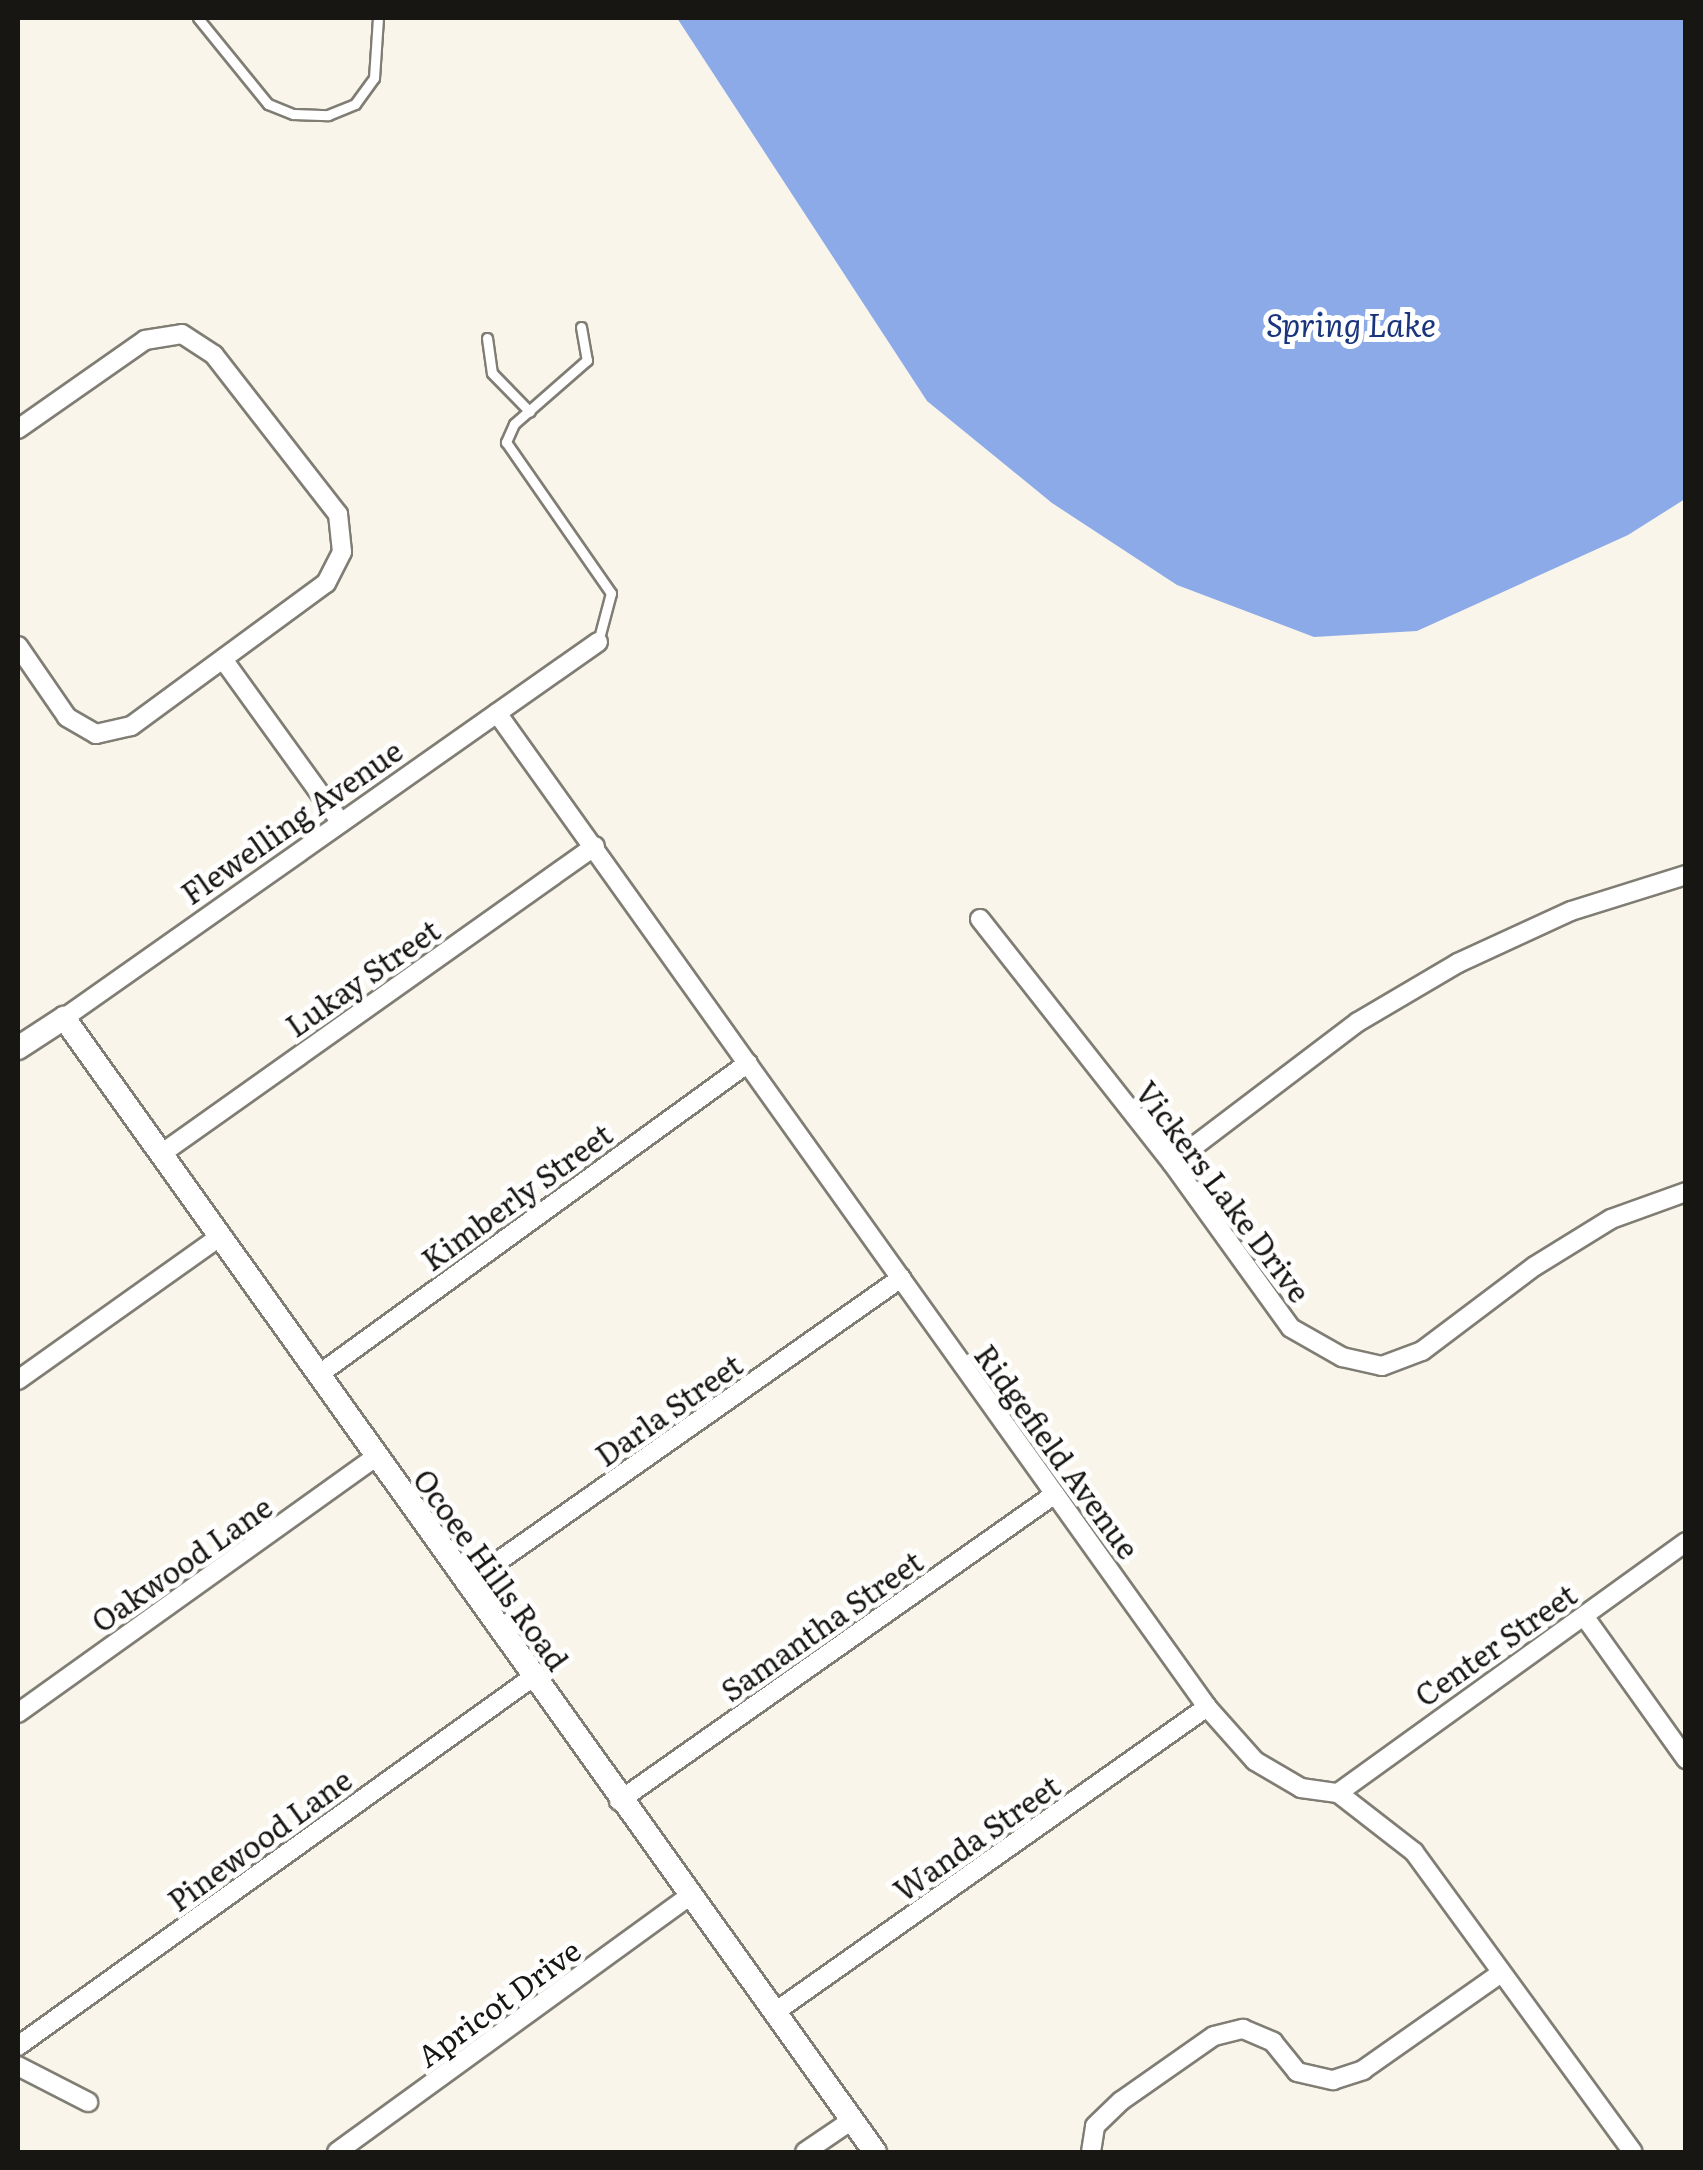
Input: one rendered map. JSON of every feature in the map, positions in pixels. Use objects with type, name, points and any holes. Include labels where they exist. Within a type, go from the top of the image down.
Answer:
[{"type":"street","points":[[18,429],[145,340],[182,334],[214,356],[338,514],[342,552],[326,583],[226,662],[132,726],[96,734],[67,717],[18,646]]},
{"type":"street","name":"Flewelling Avenue","points":[[18,1048],[598,642]]},
{"type":"street","points":[[226,662],[341,823]]},
{"type":"street","name":"Ridgefield Avenue","points":[[497,713],[1208,1707],[1256,1761],[1286,1781],[1338,1793],[1414,1852],[1632,2152]]},
{"type":"street","name":"Lukay Street","points":[[161,1154],[595,846]]},
{"type":"street","points":[[1172,1163],[1358,1022],[1458,962],[1571,910],[1686,874]]},
{"type":"street","name":"Vickers Lake Drive","points":[[980,919],[1172,1163],[1291,1328],[1342,1357],[1382,1366],[1422,1352],[1535,1266],[1611,1219],[1686,1192]]},
{"type":"street","name":"Ocoee Hills Road","points":[[64,1018],[619,1801],[875,2152]]},
{"type":"street","name":"Kimberly Street","points":[[318,1375],[748,1063]]},
{"type":"street","points":[[18,1380],[220,1236]]},
{"type":"street","name":"Darla Street","points":[[466,1584],[901,1278]]},
{"type":"street","name":"Oakwood Lane","points":[[18,1712],[376,1458]]},
{"type":"street","name":"Samantha Street","points":[[619,1801],[1055,1494]]},
{"type":"street","name":"Center Street","points":[[1338,1793],[1686,1542]]},
{"type":"street","points":[[1584,1616],[1686,1759]]},
{"type":"street","name":"Pinewood Lane","points":[[18,2046],[533,1677]]},
{"type":"street","name":"Wanda Street","points":[[776,2012],[1208,1707]]},
{"type":"street","name":"Apricot Drive","points":[[338,2152],[690,1896]]},
{"type":"street","points":[[1092,2152],[1095,2126],[1121,2101],[1214,2036],[1244,2029],[1273,2042],[1297,2072],[1334,2080],[1363,2070],[1501,1973]]},
{"type":"street","points":[[18,2066],[88,2102]]},
{"type":"street","points":[[805,2152],[852,2120]]},
{"type":"lane","points":[[198,18],[268,104],[293,114],[328,115],[354,104],[374,78],[378,18]]},
{"type":"lane","points":[[581,327],[587,360],[530,412],[506,442],[611,593],[598,642]]},
{"type":"lane","points":[[487,338],[498,384],[530,412]]},
{"type":"water","name":"Spring Lake","points":[[677,18],[1685,18],[1685,499],[1628,535],[1417,631],[1314,637],[1177,585],[1052,503],[927,401]]}]
